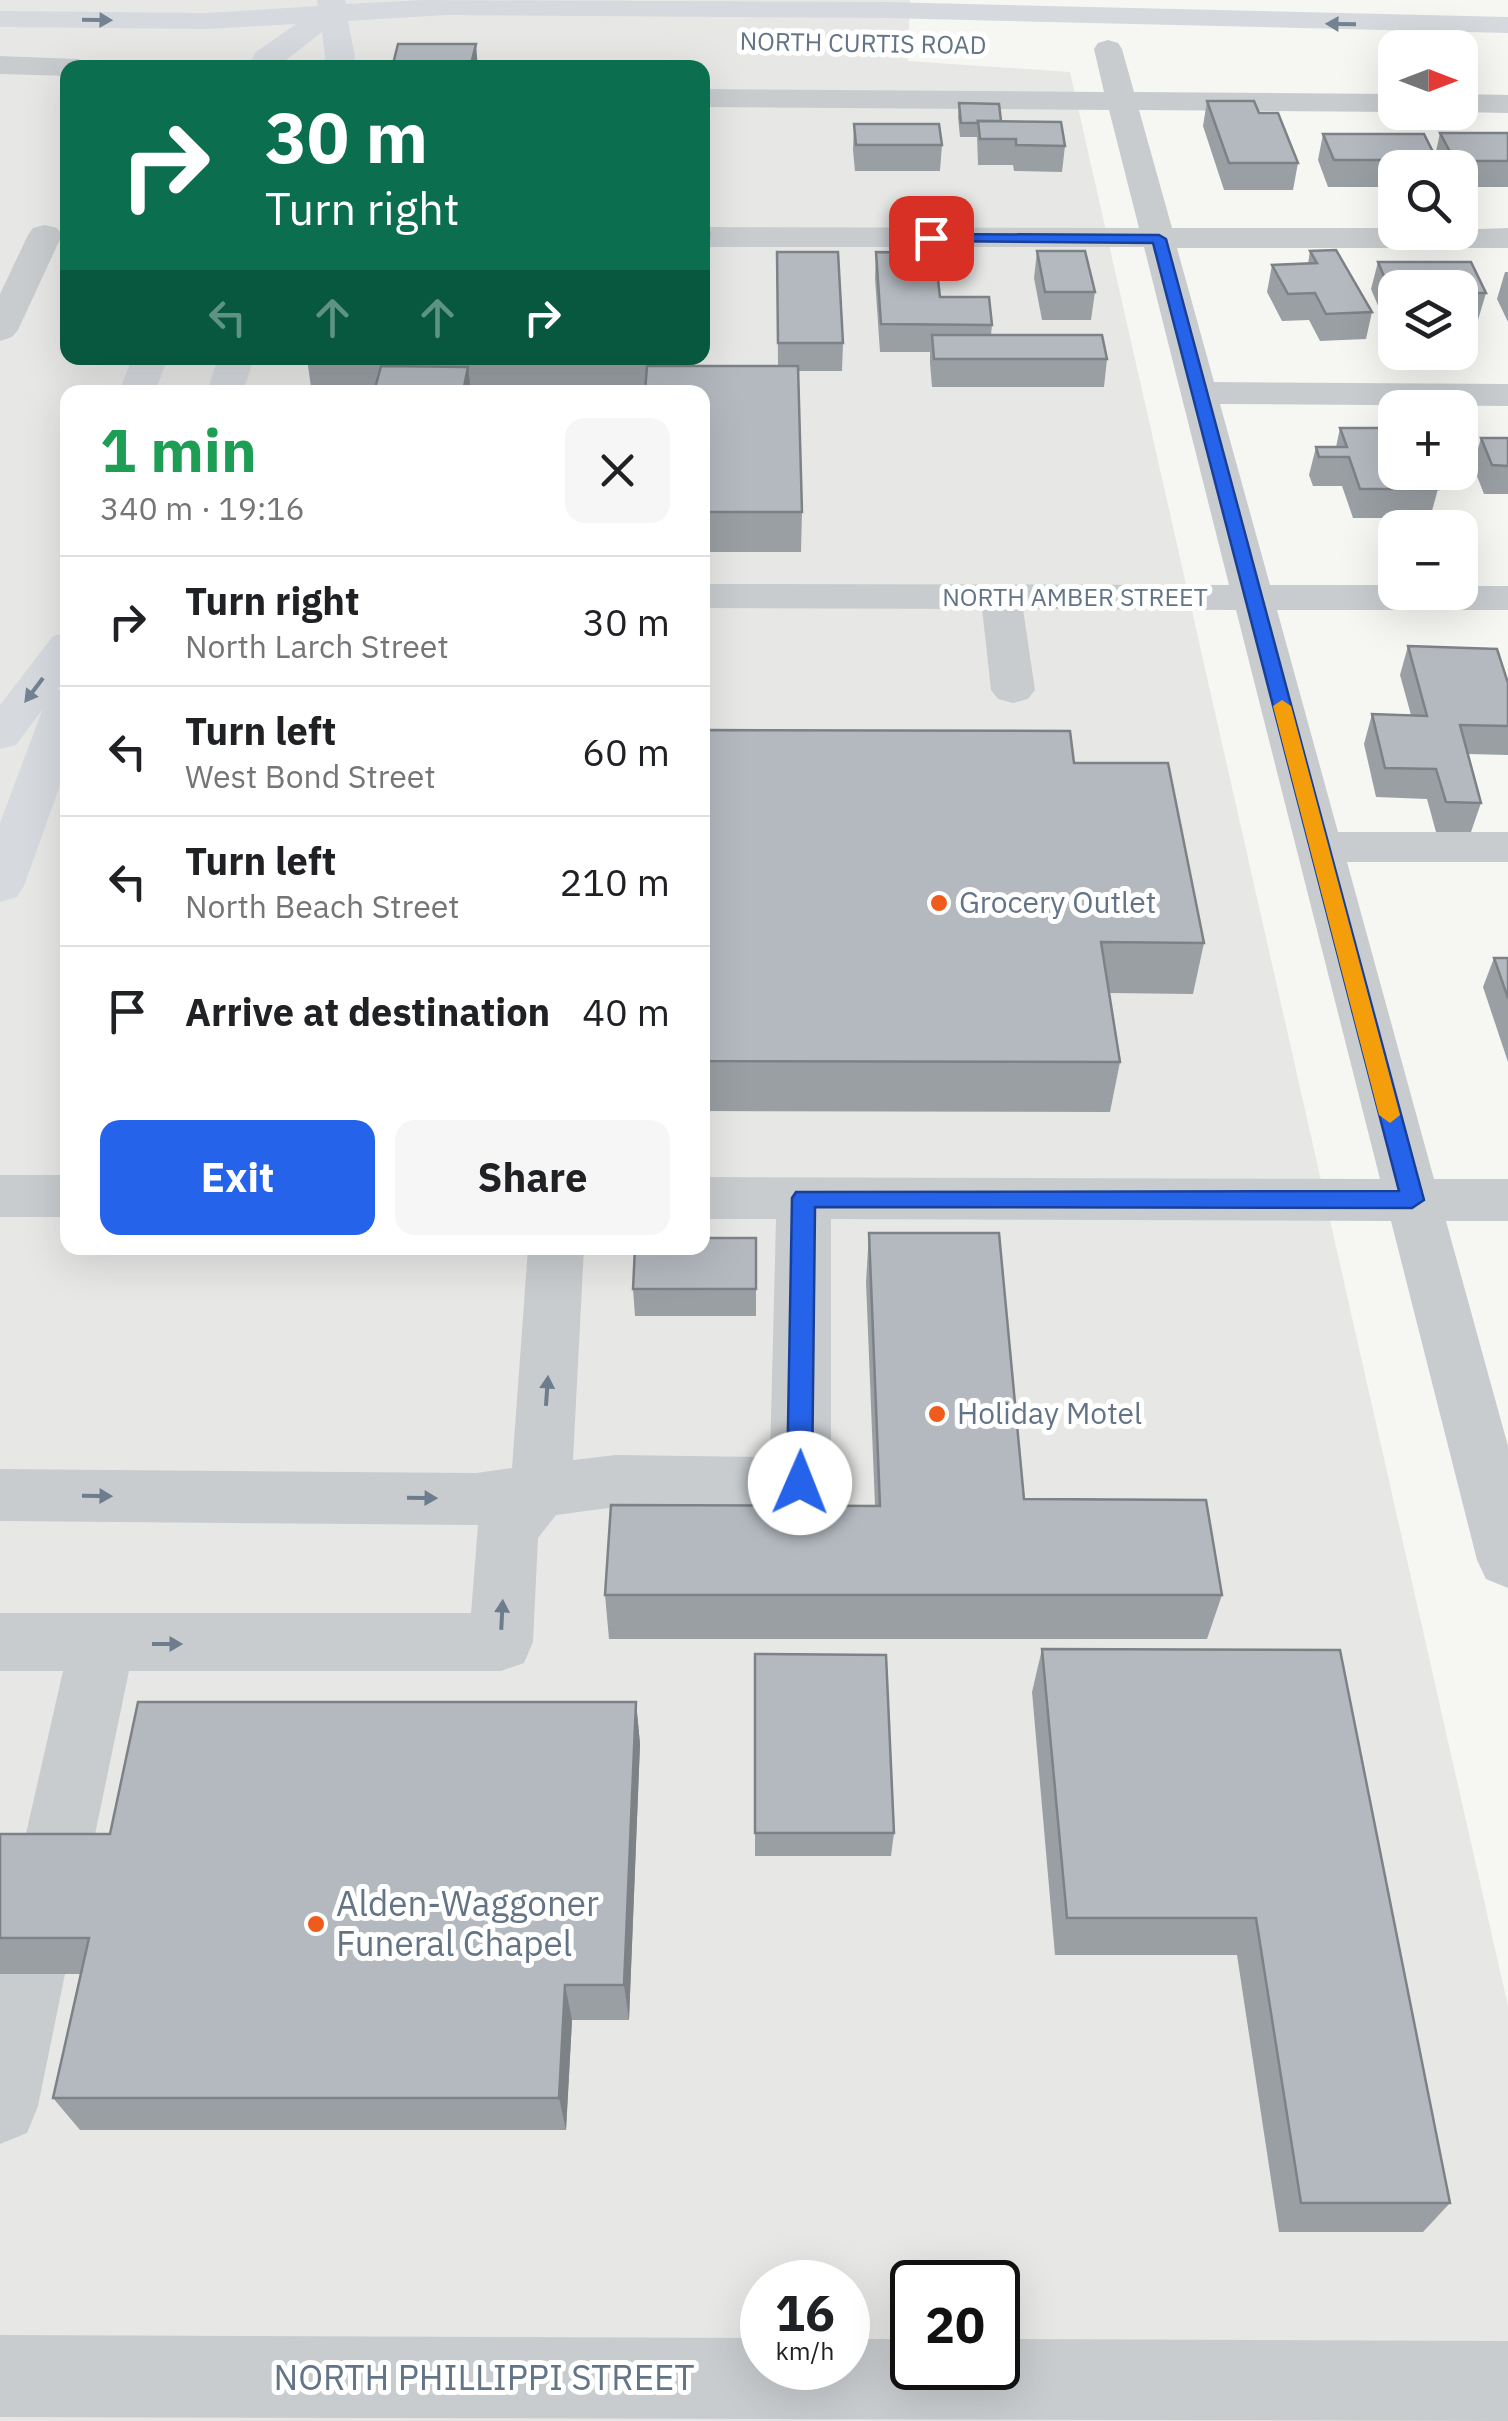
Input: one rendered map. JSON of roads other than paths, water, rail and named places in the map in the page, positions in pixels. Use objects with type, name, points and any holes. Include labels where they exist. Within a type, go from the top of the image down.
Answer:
[{"type":"main road","name":"NORTH CURTIS ROAD","points":[[253,0],[446,7],[619,4],[1162,9],[1508,25]]},
{"type":"main road","name":"NORTH CURTIS ROAD","points":[[0,19],[207,21],[336,4],[451,33],[590,36]]},
{"type":"main road","points":[[265,60],[336,4]]},
{"type":"main road","points":[[336,4],[339,60]]},
{"type":"main road","points":[[1242,49],[1378,49]]},
{"type":"main road","points":[[1478,49],[1508,49]]},
{"type":"main road","points":[[0,735],[60,656]]},
{"type":"main road","points":[[0,886],[60,722]]},
{"type":"street","points":[[1114,49],[1122,102],[1508,1560]]},
{"type":"street","points":[[0,64],[60,67]]},
{"type":"street","points":[[710,98],[1378,103]]},
{"type":"street","points":[[1478,103],[1508,104]]},
{"type":"street","points":[[0,330],[42,235]]},
{"type":"street","points":[[710,236],[1508,238]]},
{"type":"street","points":[[1199,394],[1508,394]]},
{"type":"street","name":"NORTH AMBER STREET","points":[[710,596],[1508,598]]},
{"type":"street","points":[[1001,597],[1014,690]]},
{"type":"street","points":[[1319,847],[1508,848]]},
{"type":"street","points":[[0,1196],[60,1196]]},
{"type":"street","points":[[710,1198],[1508,1200]]},
{"type":"street","points":[[0,1494],[476,1499],[616,1481],[800,1483],[804,1198]]},
{"type":"street","points":[[0,1642],[501,1642],[507,1530],[541,1488],[556,1255]]},
{"type":"street","points":[[52,1873],[102,1644]]},
{"type":"street","points":[[0,2106],[29,1974]]},
{"type":"street","name":"NORTH PHILLIPPI STREET","points":[[0,2376],[244,2399],[760,2400],[1508,2382]]},
{"type":"place","name":"Grocery Outlet","points":[[939,903]]},
{"type":"place","name":"Holiday Motel","points":[[937,1414]]},
{"type":"place","name":"Alden-Waggoner Funeral Chapel","points":[[316,1924]]}]
